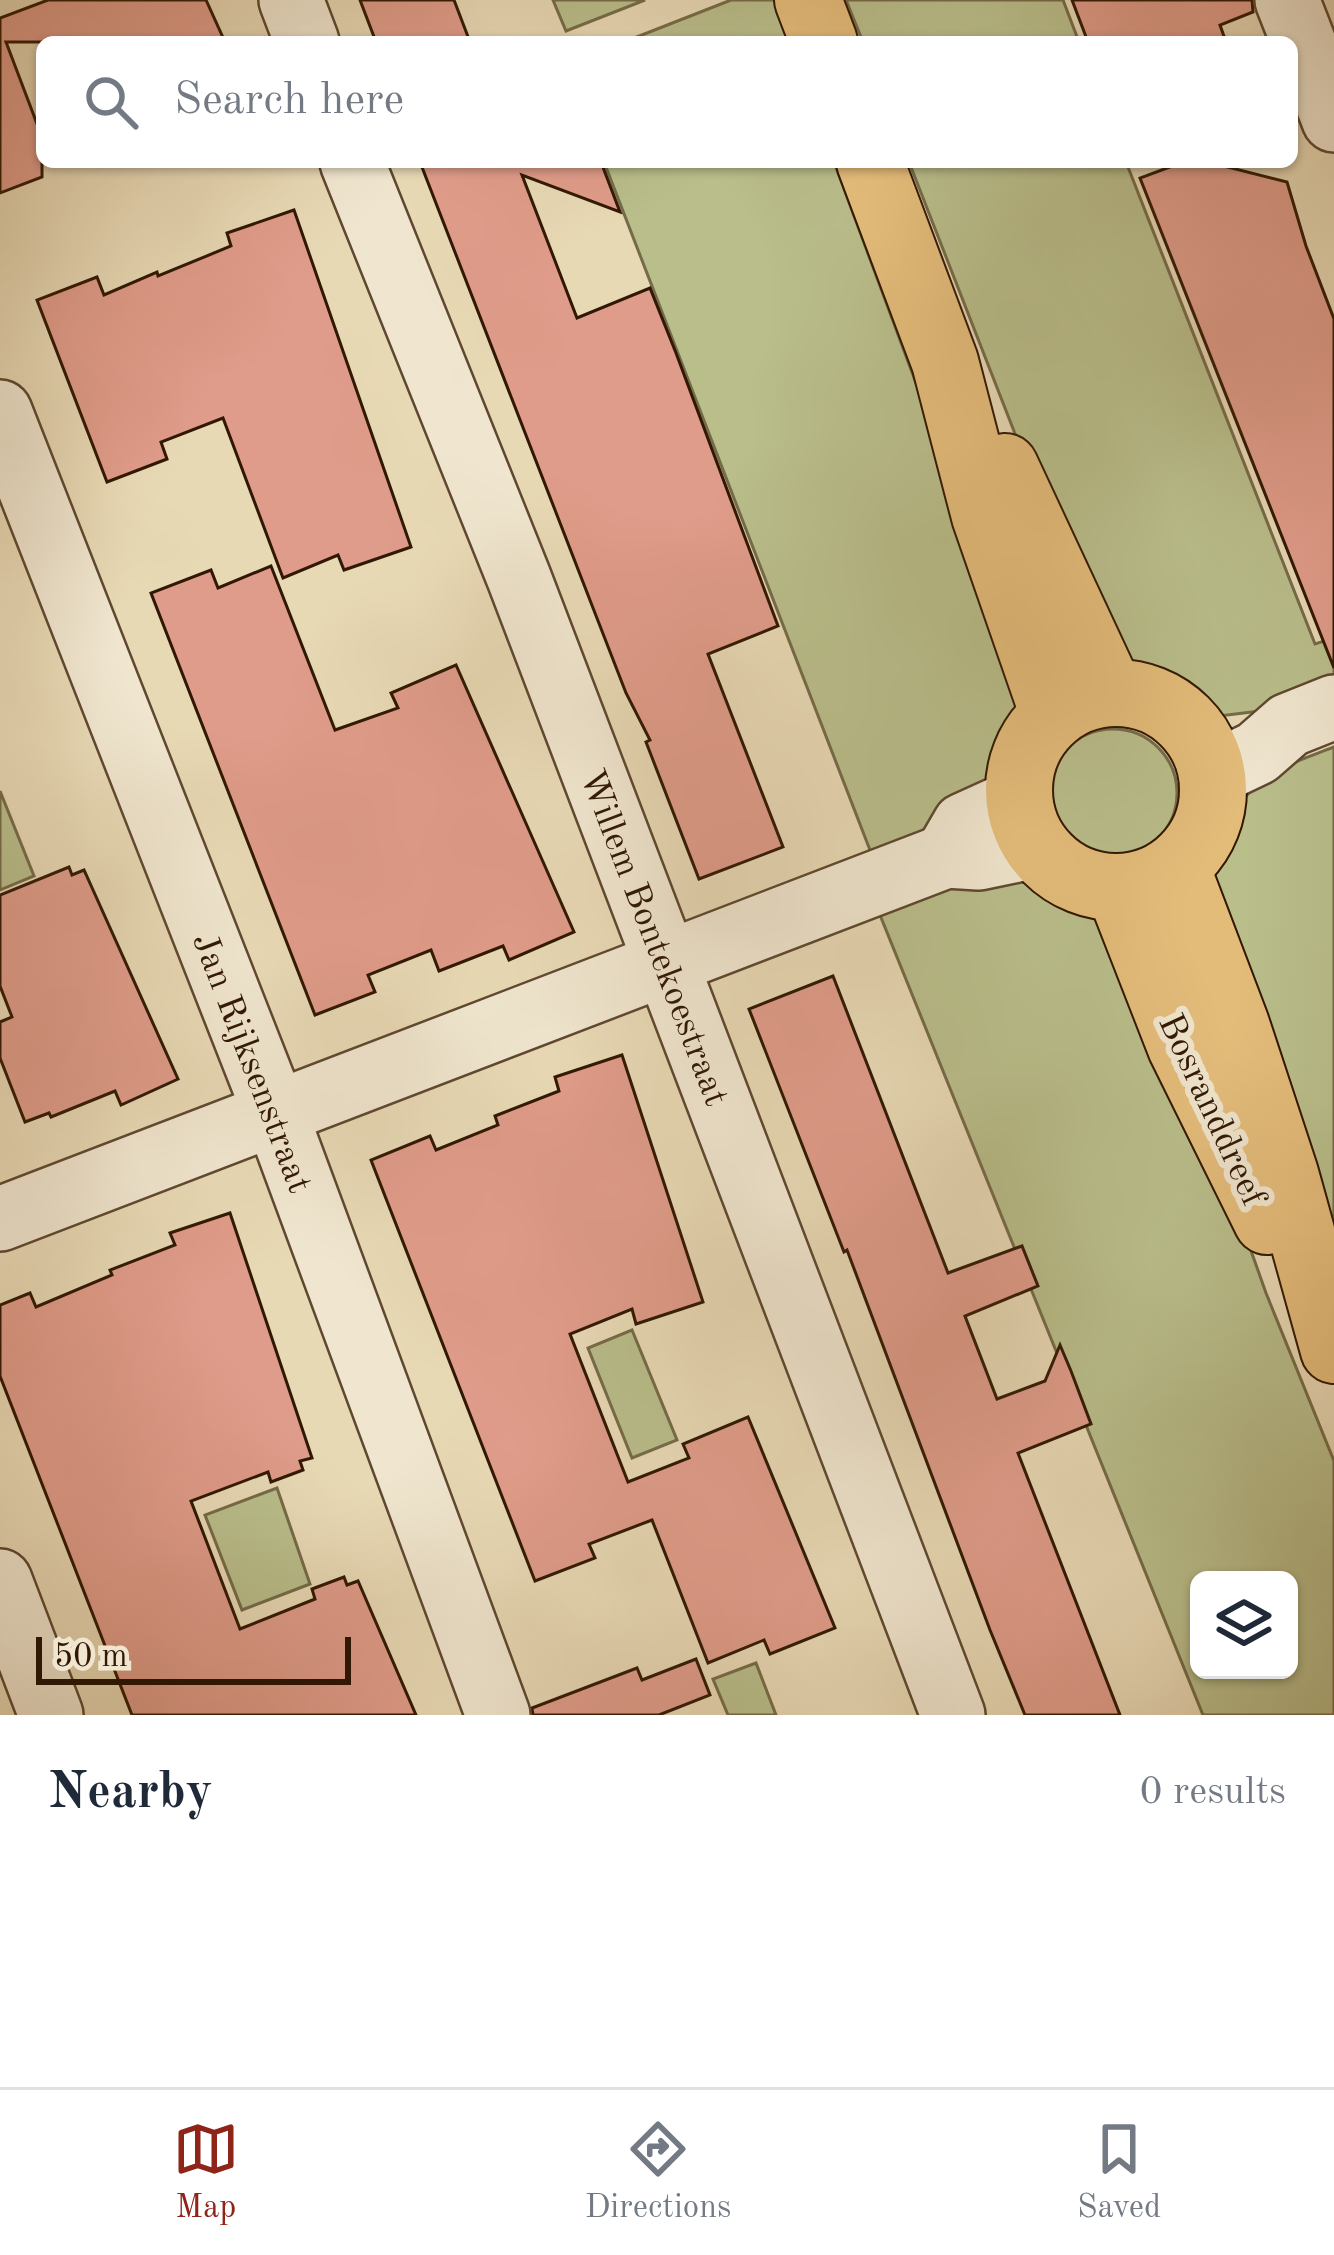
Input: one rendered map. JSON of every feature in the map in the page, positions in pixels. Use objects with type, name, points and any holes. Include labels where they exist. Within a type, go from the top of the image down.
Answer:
[{"type":"main road","points":[[808,0],[822,36]]},
{"type":"main road","points":[[871,168],[945,362],[1023,500],[1082,704]]},
{"type":"main road","points":[[1144,696],[1174,711],[1205,755],[1212,808],[1199,841],[1148,877],[1088,883],[1059,869],[1027,823],[1021,768],[1033,739],[1082,704],[1144,696]]},
{"type":"main road","name":"Bosranddreef","points":[[1148,877],[1181,1047],[1247,1186],[1329,1337]]},
{"type":"street","points":[[291,0],[305,36]]},
{"type":"street","points":[[1287,0],[1334,120]]},
{"type":"street","name":"Willem Bontekoestraat","points":[[354,168],[519,578],[953,1715]]},
{"type":"street","name":"Jan Rijksenstraat","points":[[0,412],[276,1115],[498,1715]]},
{"type":"street","points":[[1205,755],[1257,753],[1311,716]]},
{"type":"street","points":[[0,1220],[946,856],[979,858],[1027,823]]},
{"type":"street","points":[[0,1581],[51,1715]]},
{"type":"green space","points":[[553,0],[645,0],[566,31]]},
{"type":"green space","points":[[731,0],[774,0],[787,36],[639,36]]},
{"type":"green space","points":[[846,0],[1063,0],[1077,36],[861,36]]},
{"type":"green space","points":[[606,168],[836,168],[956,491],[1028,708],[998,788],[875,863]]},
{"type":"green space","points":[[911,168],[1128,168],[1315,644],[1334,638],[1334,688],[1260,711],[1211,717],[1136,681],[1021,449]]},
{"type":"green space","points":[[1113,729],[1137,734],[1158,748],[1172,769],[1177,793],[1172,817],[1158,838],[1137,852],[1113,857],[1089,852],[1068,838],[1054,817],[1049,793],[1054,769],[1068,748],[1089,734]]},
{"type":"green space","points":[[1334,747],[1334,1277],[1206,889],[1220,840],[1246,796],[1279,770]]},
{"type":"green space","points":[[0,791],[34,876],[0,890]]},
{"type":"green space","points":[[995,867],[1028,873],[1057,886],[1107,921],[1221,1166],[1334,1461],[1334,1715],[1203,1715],[878,910]]},
{"type":"green space","points":[[632,1330],[677,1440],[632,1458],[588,1348]]},
{"type":"green space","points":[[277,1488],[310,1584],[242,1610],[205,1515]]},
{"type":"green space","points":[[756,1663],[776,1715],[728,1715],[713,1679]]},
{"type":"building","points":[[48,0],[206,0],[222,36],[36,36],[36,42],[6,42],[36,121],[36,168],[42,168],[42,177],[0,193],[0,18]]},
{"type":"building","points":[[360,0],[454,0],[468,36],[374,36]]},
{"type":"building","points":[[1072,0],[1252,0],[1253,12],[1220,25],[1224,36],[1086,36]]},
{"type":"building","points":[[422,168],[603,168],[620,212],[522,175],[577,318],[650,288],[676,353],[778,626],[708,654],[783,847],[699,879],[646,742],[650,740],[626,693]]},
{"type":"building","points":[[1167,168],[1232,168],[1287,182],[1334,319],[1334,668],[1140,178]]},
{"type":"building","points":[[294,210],[411,547],[344,570],[338,555],[283,578],[223,418],[161,442],[167,459],[107,482],[37,300],[97,277],[104,295],[231,246],[227,233]]},
{"type":"building","points":[[271,566],[335,730],[398,708],[391,693],[456,665],[574,932],[509,960],[503,946],[439,971],[431,950],[368,975],[375,992],[315,1015],[151,593],[211,570],[218,588]]},
{"type":"building","points":[[69,867],[72,875],[84,870],[178,1079],[121,1105],[115,1091],[51,1117],[49,1113],[25,1122],[0,1058],[0,1022],[12,1017],[0,986],[0,895]]},
{"type":"building","points":[[833,976],[948,1273],[1022,1246],[1038,1286],[965,1316],[997,1399],[1045,1381],[1060,1345],[1071,1371],[1091,1424],[1018,1453],[1120,1715],[1025,1715],[990,1630],[847,1250],[844,1252],[749,1009]]},
{"type":"building","points":[[622,1055],[703,1302],[636,1324],[632,1309],[570,1334],[628,1482],[689,1458],[683,1444],[748,1417],[835,1628],[770,1654],[764,1640],[708,1663],[652,1520],[589,1544],[595,1558],[535,1581],[371,1160],[430,1136],[436,1150],[498,1125],[495,1116],[559,1091],[555,1077]]},
{"type":"building","points":[[230,1213],[312,1458],[300,1461],[303,1470],[271,1482],[268,1472],[191,1501],[240,1629],[315,1599],[312,1589],[344,1577],[347,1585],[358,1581],[416,1715],[132,1715],[0,1376],[0,1305],[30,1293],[36,1307],[112,1275],[110,1270],[175,1245],[170,1233]]},
{"type":"building","points":[[696,1659],[710,1695],[659,1715],[533,1715],[532,1708],[637,1668],[642,1680]]}]
